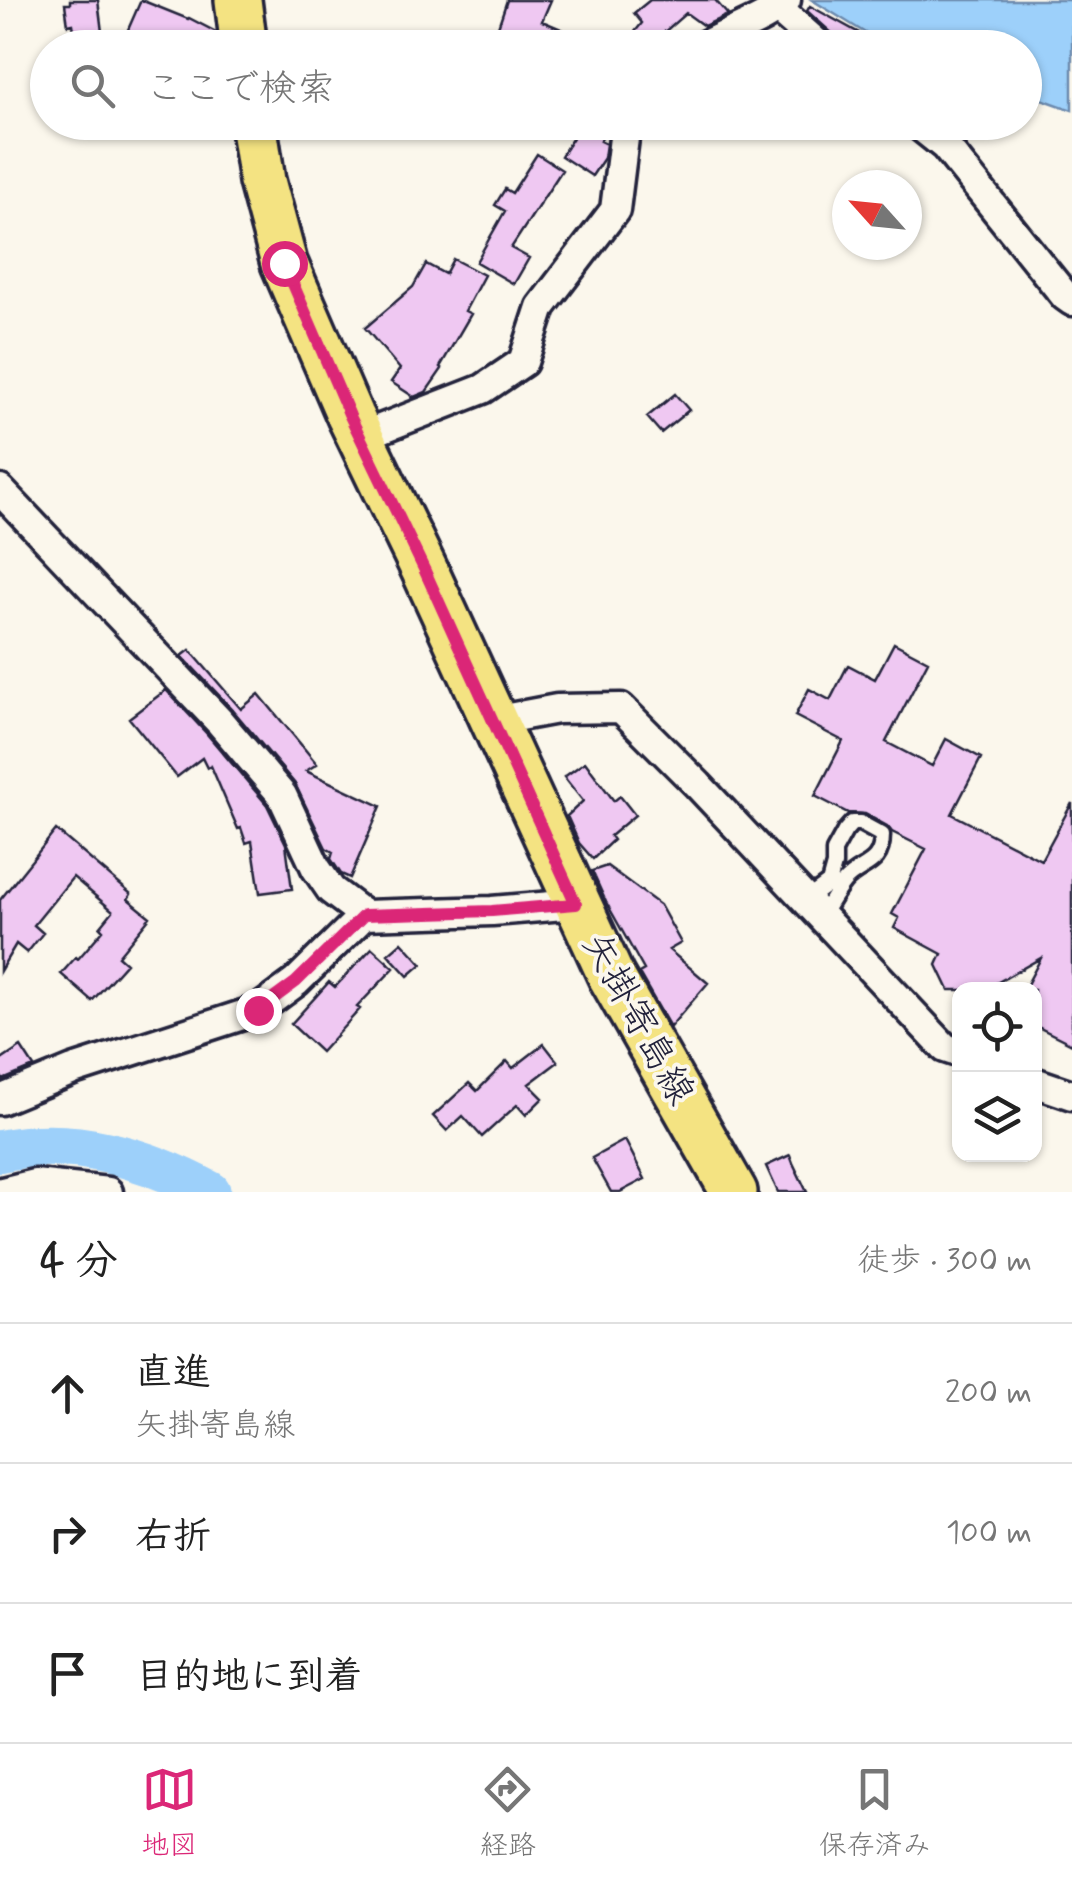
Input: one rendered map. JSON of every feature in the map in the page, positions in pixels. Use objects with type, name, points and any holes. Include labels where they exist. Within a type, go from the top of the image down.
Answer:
[{"type":"main road","points":[[238,0],[242,30]]},
{"type":"main road","name":"矢掛寄島線","points":[[256,140],[262,182],[284,263],[360,437],[610,976],[734,1192]]},
{"type":"street","points":[[730,30],[782,4],[806,30]]},
{"type":"street","points":[[360,437],[483,388],[523,362],[541,307],[615,210],[624,140]]},
{"type":"street","points":[[937,140],[1072,301]]},
{"type":"street","points":[[0,490],[220,721],[282,795],[316,868],[331,890],[364,915],[576,904]]},
{"type":"street","points":[[493,721],[557,709],[621,708],[945,1048],[952,1051]]},
{"type":"street","points":[[0,1100],[73,1070],[258,1010],[296,982],[364,915]]},
{"type":"street","points":[[1042,1085],[1072,1094]]},
{"type":"street","points":[[2,1192],[34,1184],[108,1192]]},
{"type":"lane","points":[[852,823],[860,823],[882,836],[882,846],[873,863],[854,871],[814,909],[829,882],[834,851],[852,823]]},
{"type":"water","points":[[812,0],[1072,0],[1072,110],[1042,99],[1042,30],[861,30]]},
{"type":"building","points":[[70,0],[98,0],[102,30],[74,30],[73,24],[68,25],[65,4],[70,4]]},
{"type":"building","points":[[141,0],[212,30],[128,30]]},
{"type":"building","points":[[507,0],[551,0],[542,21],[563,30],[497,30]]},
{"type":"building","points":[[650,0],[715,0],[728,15],[704,26],[686,13],[667,30],[636,30],[642,23],[634,13]]},
{"type":"building","points":[[810,6],[854,30],[828,30],[807,11]]},
{"type":"building","points":[[571,140],[601,140],[606,144],[604,158],[592,176],[561,156]]},
{"type":"building","points":[[537,154],[562,170],[511,248],[529,258],[514,284],[476,262],[505,211],[495,205],[505,189],[512,193]]},
{"type":"building","points":[[453,259],[484,275],[465,311],[471,314],[442,369],[426,392],[414,397],[391,382],[400,369],[365,328],[413,287],[426,264],[445,274]]},
{"type":"building","points":[[675,394],[689,410],[661,433],[647,417]]},
{"type":"building","points":[[894,643],[928,661],[886,742],[932,766],[946,739],[981,758],[952,814],[1041,860],[1072,803],[1072,1044],[1042,1029],[1042,982],[1028,982],[1041,958],[998,982],[952,982],[949,990],[937,965],[942,954],[894,928],[899,918],[892,914],[926,849],[865,814],[848,813],[815,796],[843,741],[795,716],[809,689],[830,700],[848,665],[875,679]]},
{"type":"building","points":[[190,650],[241,709],[259,694],[317,764],[306,771],[381,806],[350,878],[341,874],[331,859],[333,852],[326,848],[295,784],[182,656]]},
{"type":"building","points":[[166,690],[267,805],[286,844],[292,889],[260,893],[252,841],[246,843],[241,828],[238,829],[211,766],[207,768],[202,758],[177,777],[129,718]]},
{"type":"building","points":[[585,762],[614,801],[620,796],[635,815],[610,836],[613,840],[593,859],[579,843],[567,816],[583,801],[564,777]]},
{"type":"building","points":[[56,830],[131,894],[128,899],[150,917],[118,956],[126,963],[92,1001],[61,974],[103,930],[100,927],[113,911],[73,877],[34,925],[43,933],[27,953],[16,944],[0,971],[0,900]]},
{"type":"building","points":[[607,866],[660,905],[681,943],[669,950],[708,983],[670,1027],[639,973],[644,970],[592,871]]},
{"type":"building","points":[[402,942],[422,964],[408,976],[388,954]]},
{"type":"building","points":[[372,948],[394,968],[321,1052],[291,1024],[329,982],[335,987]]},
{"type":"building","points":[[544,1044],[558,1062],[529,1084],[543,1098],[526,1115],[517,1105],[482,1137],[463,1116],[447,1131],[433,1116],[469,1083],[477,1091],[507,1061],[513,1068]]},
{"type":"building","points":[[21,1047],[34,1067],[3,1080],[0,1061]]},
{"type":"building","points":[[625,1140],[645,1179],[620,1192],[611,1192],[592,1158]]},
{"type":"building","points":[[790,1155],[807,1192],[778,1192],[766,1166]]},
{"type":"waterway","points":[[0,1151],[54,1146],[108,1153],[161,1169],[210,1192]]},
{"type":"route","points":[[258,1010],[296,982],[364,915],[576,904],[350,416],[284,263]]}]
